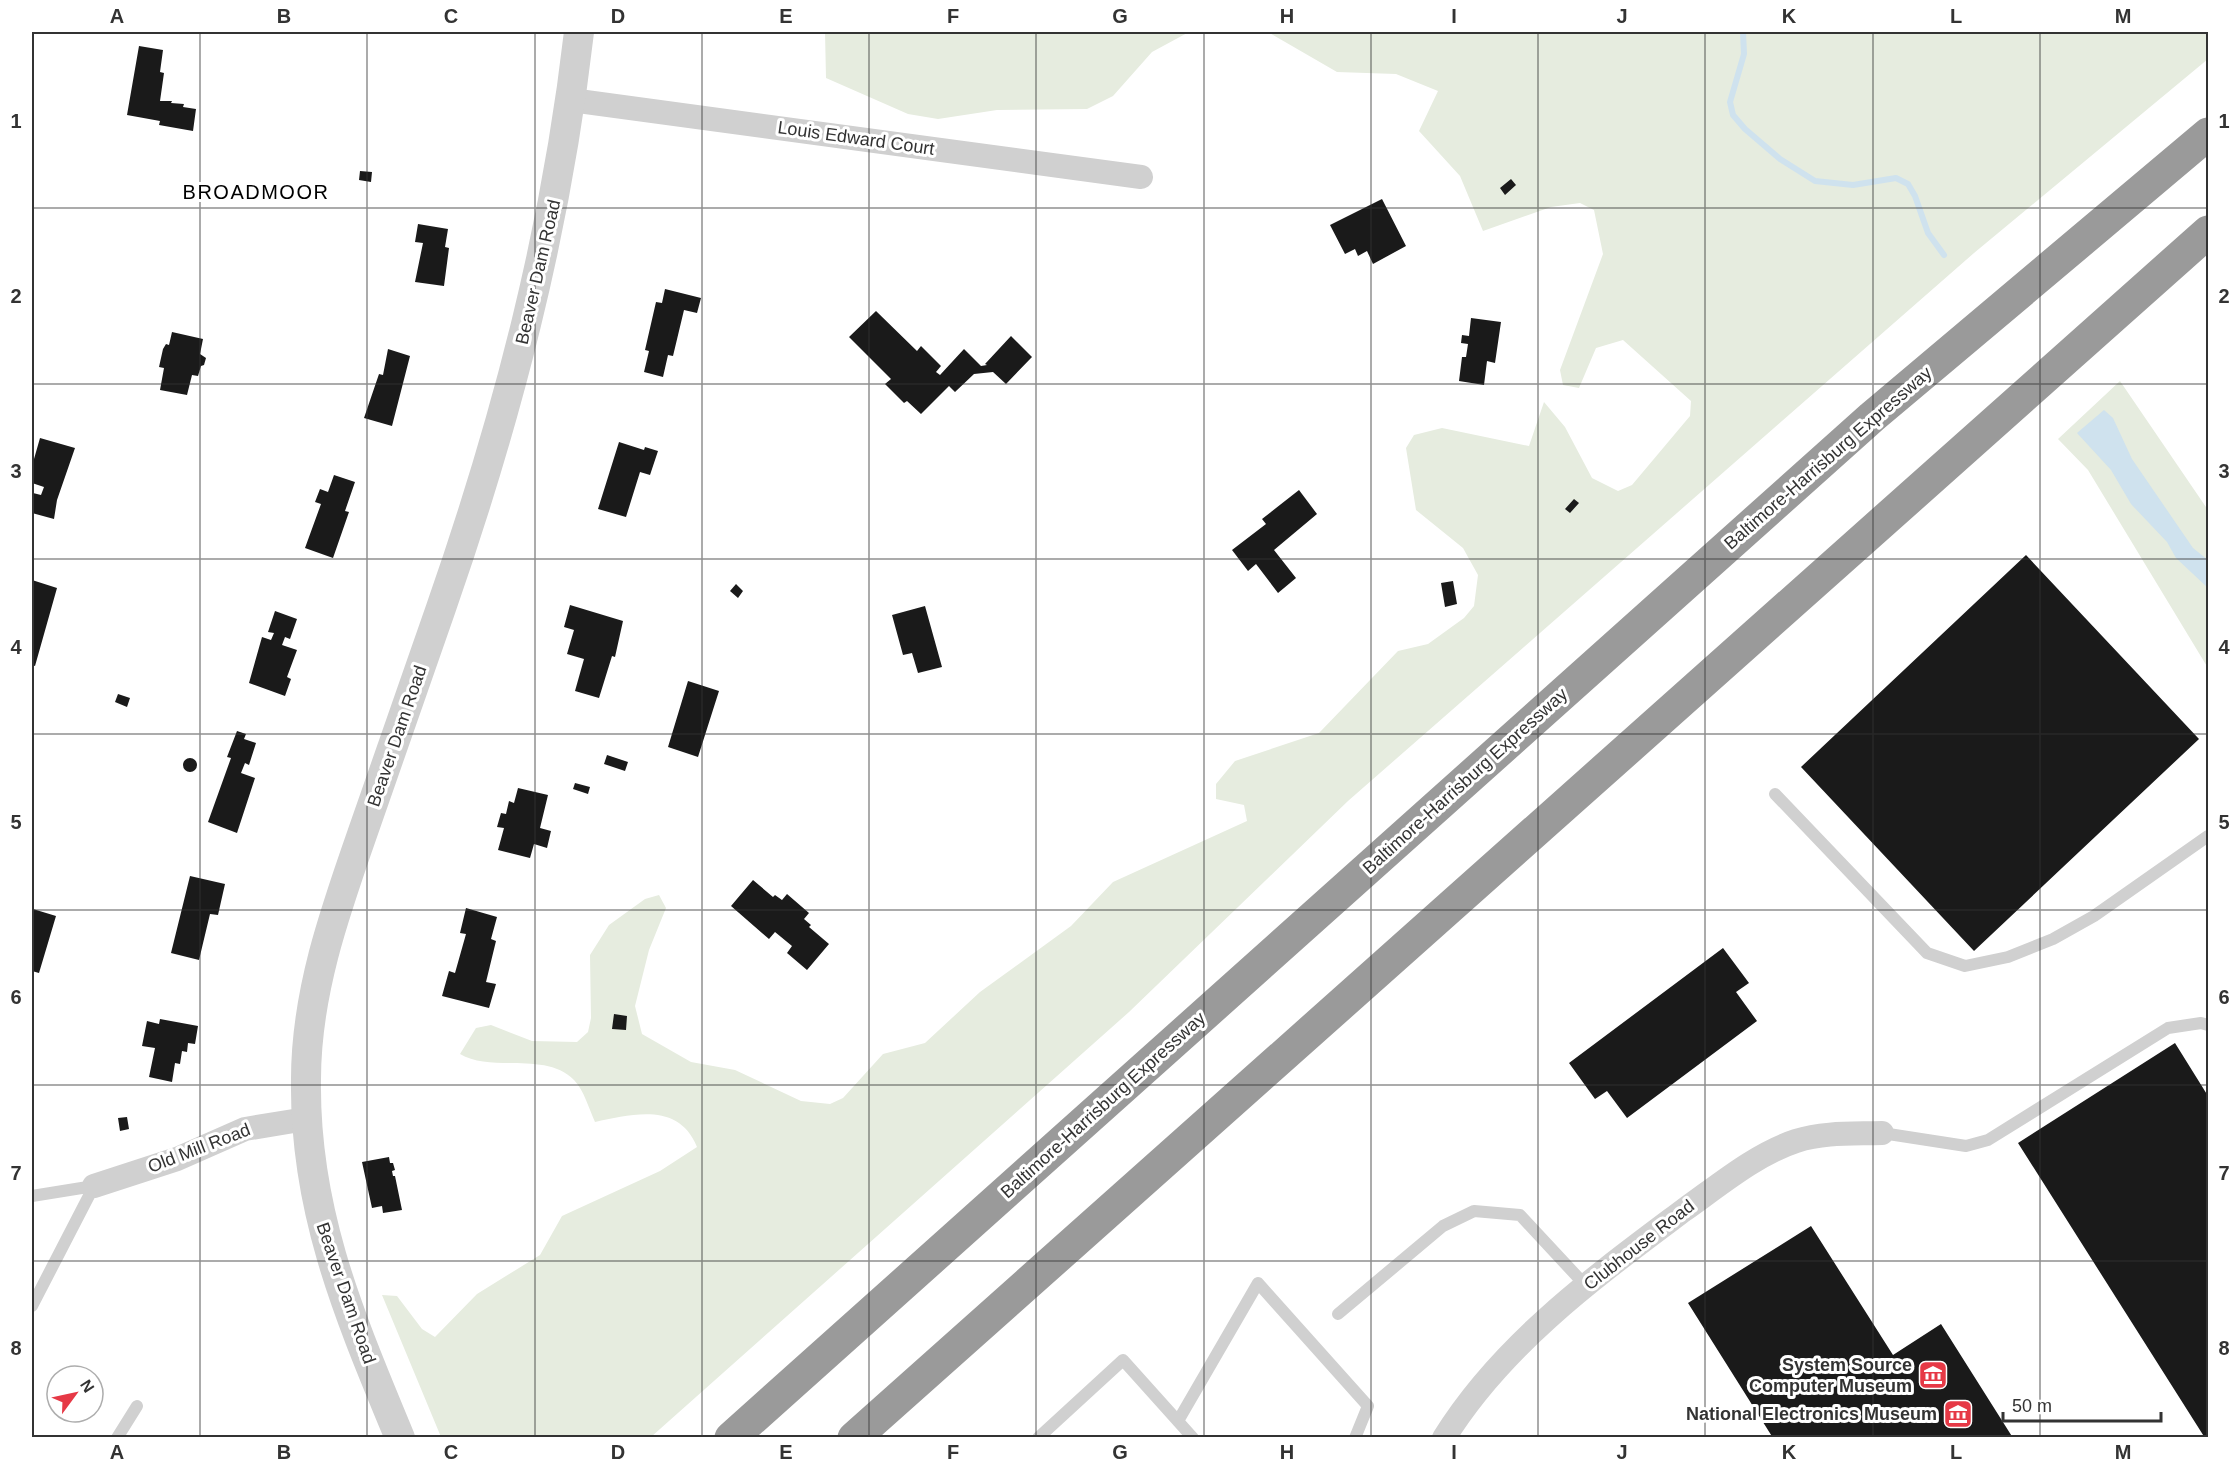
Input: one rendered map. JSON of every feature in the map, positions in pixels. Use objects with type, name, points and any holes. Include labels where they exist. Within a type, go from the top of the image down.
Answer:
[{"type":"highway","name":"Baltimore-Harrisburg Expressway","points":[[731,1437],[1872,417],[2208,134]]},
{"type":"highway","points":[[854,1437],[2208,232]]},
{"type":"highway","points":[[2097,330],[2208,243]]},
{"type":"street","name":"Beaver Dam Road","points":[[400,1437],[329,1255],[317,1202],[306,1119],[308,1030],[316,982],[337,907],[483,488],[540,273],[571,100],[579,32]]},
{"type":"street","name":"Louis Edward Court","points":[[571,100],[1141,177]]},
{"type":"street","name":"Old Mill Road","points":[[94,1186],[177,1159],[245,1129],[306,1119]]},
{"type":"street","name":"Clubhouse Road","points":[[1444,1437],[1481,1384],[1507,1357],[1586,1286],[1708,1193],[1767,1155],[1795,1141],[1829,1134],[1882,1133]]},
{"type":"lane","points":[[1775,794],[1927,953],[1965,966],[2008,957],[2053,939],[2094,916],[2208,836]]},
{"type":"lane","points":[[1882,1133],[1966,1146],[1988,1140],[2168,1028],[2201,1023],[2208,1025]]},
{"type":"lane","points":[[32,1196],[94,1186]]},
{"type":"lane","points":[[32,1306],[94,1186]]},
{"type":"lane","points":[[1338,1314],[1443,1226],[1474,1211],[1520,1215],[1586,1286]]},
{"type":"lane","points":[[1178,1421],[1258,1283],[1368,1406],[1355,1437]]},
{"type":"lane","points":[[1038,1437],[1123,1360],[1193,1437]]},
{"type":"lane","points":[[117,1437],[137,1406]]},
{"type":"shaded area","points":[[825,32],[1189,32],[1152,52],[1113,96],[1087,109],[997,110],[938,119],[908,114],[826,78]]},
{"type":"shaded area","points":[[1268,32],[2208,32],[2208,59],[1974,253],[1348,801],[1129,1012],[651,1437],[441,1437],[382,1295],[397,1296],[422,1329],[435,1337],[477,1294],[540,1255],[562,1216],[660,1171],[697,1147],[689,1133],[679,1123],[667,1117],[624,1116],[595,1122],[581,1089],[562,1071],[534,1064],[487,1062],[460,1054],[476,1028],[491,1025],[532,1041],[577,1042],[588,1032],[591,1018],[590,955],[609,925],[645,899],[659,895],[666,908],[649,950],[635,1006],[642,1034],[691,1062],[735,1070],[801,1101],[830,1104],[843,1098],[883,1054],[925,1043],[980,992],[1071,926],[1113,882],[1247,821],[1244,805],[1216,799],[1216,784],[1235,761],[1319,733],[1398,651],[1428,644],[1464,618],[1474,606],[1478,575],[1463,548],[1416,510],[1406,448],[1414,435],[1442,428],[1529,446],[1544,402],[1565,427],[1592,478],[1618,491],[1632,485],[1690,416],[1691,401],[1623,340],[1596,348],[1579,388],[1563,385],[1560,370],[1603,254],[1594,210],[1580,203],[1551,207],[1483,231],[1460,176],[1419,131],[1438,91],[1396,74],[1337,72]]},
{"type":"shaded area","points":[[2120,381],[2208,510],[2208,668],[2088,470],[2058,439]]},
{"type":"water","points":[[2104,410],[2113,418],[2132,459],[2193,548],[2208,560],[2208,588],[2176,558],[2167,542],[2131,504],[2111,470],[2077,433]]},
{"type":"building","points":[[139,46],[163,50],[160,72],[164,73],[160,101],[172,101],[171,103],[184,104],[183,107],[196,109],[193,131],[159,125],[160,121],[127,115]]},
{"type":"building","points":[[360,171],[372,172],[371,182],[359,180]]},
{"type":"building","points":[[1511,179],[1516,185],[1505,195],[1500,188]]},
{"type":"building","points":[[1382,199],[1406,246],[1373,264],[1367,251],[1358,256],[1355,249],[1345,254],[1330,225]]},
{"type":"building","points":[[418,224],[448,229],[445,247],[449,248],[444,286],[415,282],[423,243],[415,242]]},
{"type":"building","points":[[665,289],[701,298],[697,313],[684,310],[673,356],[668,355],[663,377],[644,372],[649,351],[645,350],[656,302],[662,303]]},
{"type":"building","points":[[876,311],[917,351],[921,346],[941,366],[936,372],[940,375],[964,349],[981,366],[987,365],[985,364],[1011,336],[1032,357],[1006,384],[993,372],[974,374],[955,392],[949,386],[921,414],[907,401],[904,403],[885,384],[891,379],[849,337]]},
{"type":"building","points":[[1471,318],[1501,322],[1495,363],[1487,361],[1484,385],[1459,381],[1462,357],[1466,357],[1468,344],[1461,343],[1462,335],[1469,336]]},
{"type":"building","points":[[172,332],[203,339],[200,354],[206,358],[204,365],[201,366],[198,376],[192,375],[187,395],[160,390],[164,368],[159,367],[163,349],[166,344],[169,345]]},
{"type":"building","points":[[388,349],[410,356],[392,426],[364,418],[379,374],[383,375]]},
{"type":"building","points":[[40,438],[75,448],[57,500],[54,519],[32,513],[33,493],[41,495],[44,487],[32,483],[32,466]]},
{"type":"building","points":[[619,442],[644,450],[645,447],[658,451],[650,475],[640,472],[626,517],[598,509]]},
{"type":"building","points":[[334,475],[355,482],[345,511],[349,512],[333,558],[305,548],[321,504],[315,502],[320,489],[328,492]]},
{"type":"building","points":[[1299,490],[1317,514],[1274,550],[1296,578],[1278,593],[1256,564],[1248,571],[1232,550],[1266,524],[1262,519]]},
{"type":"building","points":[[1574,499],[1579,503],[1570,513],[1565,509]]},
{"type":"building","points":[[2026,555],[2199,739],[1974,951],[1801,767]]},
{"type":"building","points":[[32,580],[57,588],[35,666],[32,665]]},
{"type":"building","points":[[1453,581],[1457,604],[1445,607],[1441,583]]},
{"type":"building","points":[[736,584],[743,591],[738,598],[730,591]]},
{"type":"building","points":[[570,605],[623,621],[615,657],[612,656],[599,698],[575,691],[584,659],[567,654],[574,630],[564,627]]},
{"type":"building","points":[[925,606],[942,667],[918,673],[912,653],[903,655],[892,615]]},
{"type":"building","points":[[275,611],[297,619],[290,639],[285,637],[282,645],[297,650],[287,677],[291,679],[285,696],[249,683],[262,637],[271,640],[274,633],[268,632]]},
{"type":"building","points":[[688,681],[719,691],[698,757],[668,747]]},
{"type":"building","points":[[118,694],[130,698],[127,707],[115,702]]},
{"type":"building","points":[[237,731],[246,734],[244,739],[256,743],[249,765],[245,763],[241,773],[255,778],[237,833],[208,822],[231,758],[227,757]]},
{"type":"building","points":[[607,755],[628,762],[625,771],[604,764]]},
{"type":"building","points":[[187,758],[193,758],[197,765],[193,772],[187,772],[183,768],[183,762]]},
{"type":"building","points":[[575,783],[590,787],[588,794],[573,789]]},
{"type":"building","points":[[518,788],[548,795],[540,828],[551,831],[547,848],[534,844],[530,858],[498,850],[504,828],[497,827],[501,813],[506,814],[509,801],[514,803]]},
{"type":"building","points":[[190,876],[225,884],[218,915],[210,914],[199,960],[171,953]]},
{"type":"building","points":[[753,880],[773,897],[775,895],[782,900],[787,894],[809,913],[804,919],[811,925],[809,927],[829,944],[807,970],[787,953],[792,946],[775,932],[769,939],[731,906]]},
{"type":"building","points":[[466,908],[497,917],[491,939],[496,941],[486,982],[496,984],[489,1008],[442,996],[449,971],[455,973],[466,934],[460,933]]},
{"type":"building","points":[[33,909],[56,916],[39,973],[32,971]]},
{"type":"building","points":[[1723,948],[1749,983],[1736,992],[1757,1021],[1627,1118],[1607,1091],[1595,1099],[1569,1063]]},
{"type":"building","points":[[614,1014],[627,1016],[626,1030],[612,1029]]},
{"type":"building","points":[[160,1019],[198,1026],[195,1044],[188,1043],[187,1052],[182,1051],[180,1064],[175,1063],[172,1082],[149,1077],[155,1048],[142,1046],[147,1021],[159,1024]]},
{"type":"building","points":[[2175,1043],[2208,1096],[2208,1438],[2205,1438],[2018,1143]]},
{"type":"building","points":[[127,1117],[129,1129],[120,1131],[118,1118]]},
{"type":"building","points":[[389,1157],[395,1170],[392,1171],[402,1210],[383,1213],[382,1206],[372,1208],[362,1162]]},
{"type":"building","points":[[1811,1226],[1893,1355],[1941,1324],[2013,1438],[1773,1438],[1688,1303]]},
{"type":"waterway","points":[[1743,32],[1744,54],[1730,102],[1733,115],[1745,129],[1780,159],[1815,181],[1853,185],[1896,178],[1908,184],[1915,196],[1928,233],[1944,255]]},
{"type":"place","name":"System Source Computer Museum","points":[[1933,1375]]},
{"type":"place","name":"National Electronics Museum","points":[[1958,1414]]},
{"type":"district","name":"BROADMOOR","points":[[256,192]]}]
